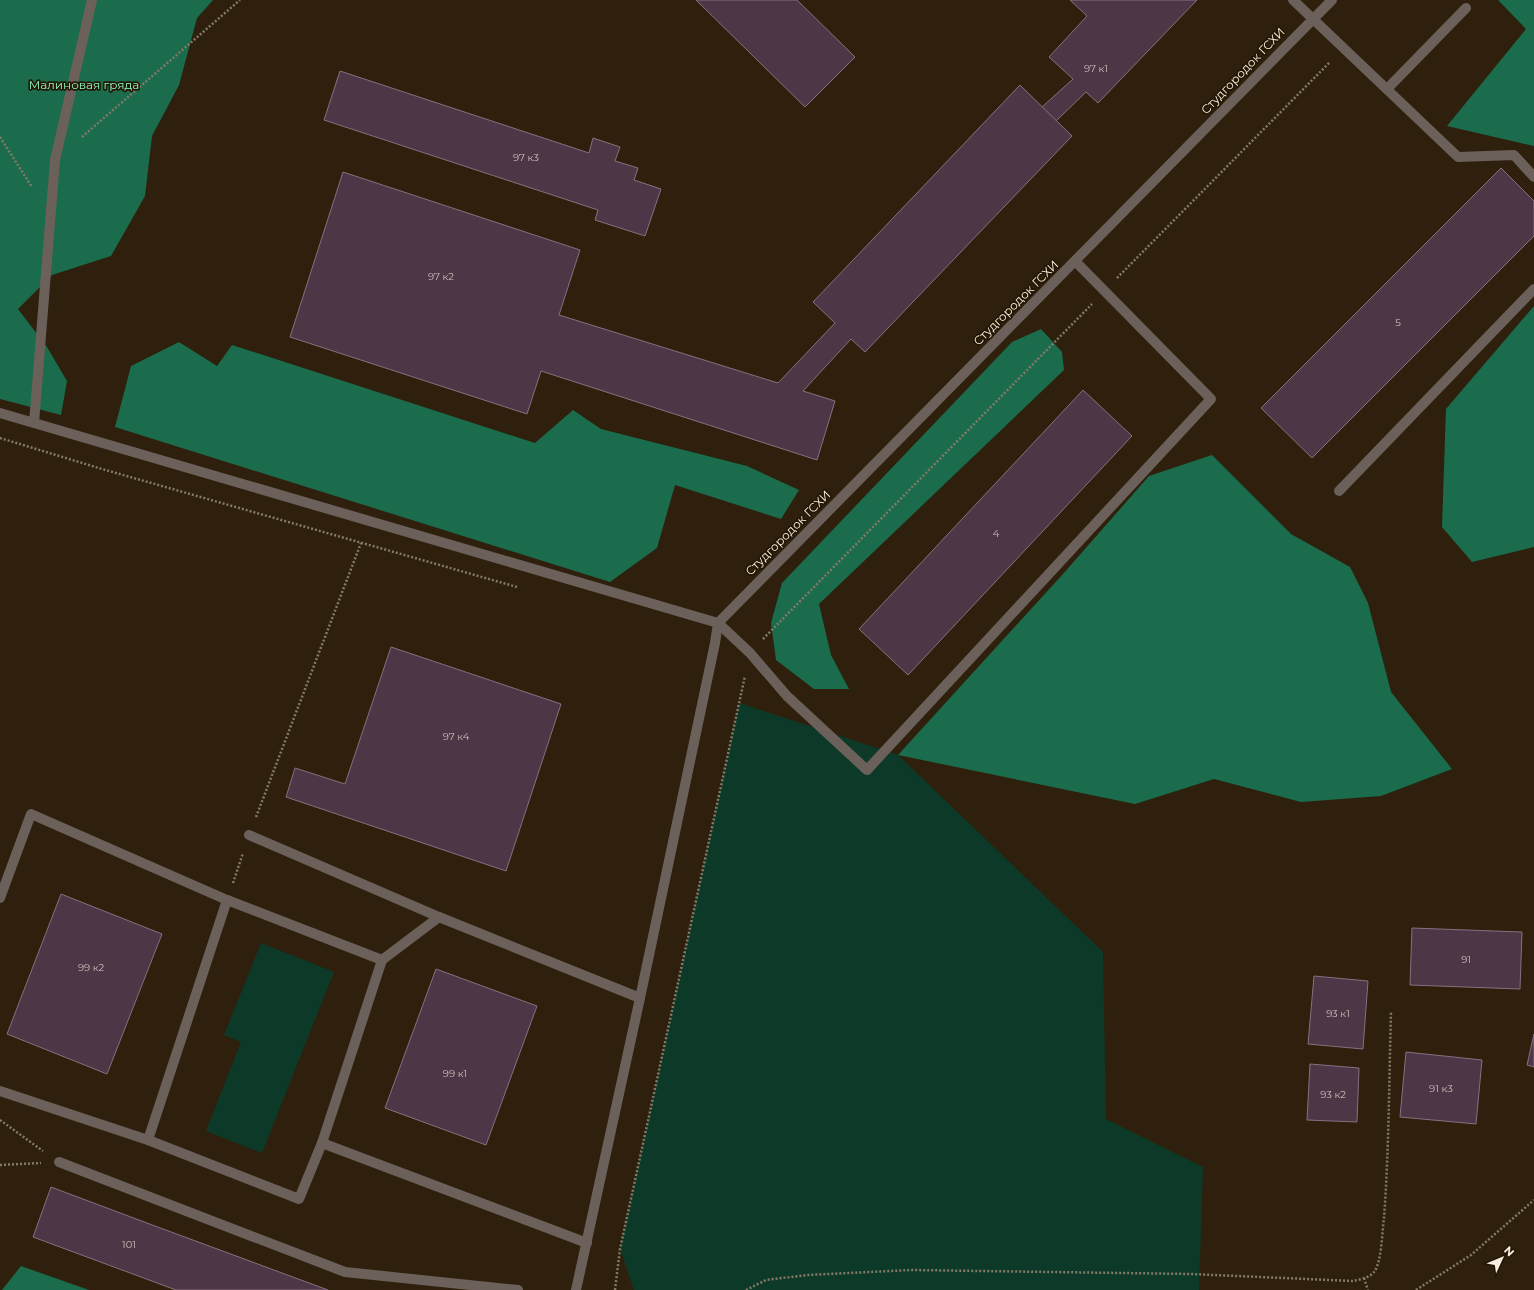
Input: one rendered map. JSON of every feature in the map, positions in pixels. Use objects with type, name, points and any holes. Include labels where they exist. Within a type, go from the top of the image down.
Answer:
[{"type":"street","points":[[34,423],[54,160],[92,0]]},
{"type":"street","points":[[1293,0],[1458,157],[1514,155],[1534,177]]},
{"type":"street","name":"Студгородок ГСХИ","points":[[718,622],[1332,0]]},
{"type":"street","points":[[1387,89],[1466,8]]},
{"type":"street","points":[[0,413],[718,622],[750,653],[787,696],[867,770],[1211,399],[1075,261]]},
{"type":"street","points":[[1339,491],[1534,289]]},
{"type":"street","points":[[576,1290],[640,998],[715,643],[718,622]]},
{"type":"street","points":[[0,898],[31,814],[227,900],[382,960]]},
{"type":"street","points":[[250,835],[439,917],[640,998]]},
{"type":"street","points":[[148,1140],[227,900]]},
{"type":"street","points":[[0,1091],[148,1140],[299,1199],[322,1143],[382,960],[439,917]]},
{"type":"street","points":[[322,1143],[587,1243]]},
{"type":"street","points":[[59,1162],[344,1272],[518,1290]]},
{"type":"path","points":[[54,160],[240,0]]},
{"type":"path","points":[[615,1290],[620,1249],[750,653],[1343,48]]},
{"type":"path","points":[[0,137],[50,214]]},
{"type":"path","points":[[0,438],[102,469],[361,543],[250,835],[227,900]]},
{"type":"path","points":[[746,1290],[766,1280],[807,1275],[911,1270],[1191,1274],[1352,1281],[1364,1278],[1374,1272],[1379,1258],[1382,1236],[1388,1163],[1391,1012]]},
{"type":"path","points":[[0,1120],[59,1162]]},
{"type":"path","points":[[0,1165],[59,1162]]},
{"type":"path","points":[[1416,1290],[1471,1255],[1534,1200]]},
{"type":"path","points":[[1364,1278],[1368,1290]]},
{"type":"green space","name":"Малиновая гряда","points":[[0,0],[213,0],[197,18],[179,85],[152,136],[145,196],[111,256],[52,275],[18,309],[47,347],[67,381],[61,415],[0,399]]},
{"type":"green space","points":[[1498,0],[1534,0],[1534,146],[1447,126],[1526,29]]},
{"type":"green space","points":[[1534,306],[1534,547],[1472,562],[1442,527],[1446,409]]},
{"type":"green space","points":[[1041,329],[1062,352],[1064,370],[819,604],[831,655],[849,689],[814,689],[776,660],[771,623],[782,583],[1012,342]]},
{"type":"green space","points":[[179,342],[217,366],[232,345],[535,443],[573,410],[601,429],[747,466],[799,490],[781,519],[675,485],[657,548],[610,582],[115,427],[131,366]]},
{"type":"green space","points":[[1212,455],[1291,534],[1350,567],[1368,603],[1391,692],[1452,769],[1381,796],[1301,802],[1214,779],[1135,804],[898,755],[1063,574],[1149,476]]},
{"type":"green space","points":[[739,703],[898,755],[1103,952],[1106,1119],[1203,1167],[1199,1290],[634,1290],[620,1249]]},
{"type":"green space","points":[[261,943],[334,972],[262,1153],[206,1131],[241,1042],[224,1035]]},
{"type":"green space","points":[[21,1266],[89,1290],[2,1290]]},
{"type":"building","points":[[696,0],[797,0],[855,57],[805,107]]},
{"type":"building","points":[[1070,0],[1197,0],[1098,103],[1086,92],[1056,121],[1042,107],[1073,79],[1049,57],[1087,16]]},
{"type":"building","points":[[340,71],[589,153],[593,138],[620,147],[615,161],[638,168],[634,180],[661,189],[645,236],[595,220],[598,210],[324,120]]},
{"type":"building","points":[[1020,85],[1072,136],[865,352],[851,339],[803,391],[835,401],[817,460],[541,371],[527,414],[290,337],[343,172],[580,250],[559,315],[778,383],[835,323],[813,302]]},
{"type":"building","points":[[1501,168],[1534,201],[1534,236],[1312,458],[1261,408]]},
{"type":"building","points":[[1083,390],[1132,436],[908,675],[859,629]]},
{"type":"building","points":[[391,647],[561,704],[506,871],[286,797],[295,768],[345,784]]},
{"type":"building","points":[[61,894],[162,934],[107,1074],[7,1034]]},
{"type":"building","points":[[1412,928],[1522,932],[1520,989],[1410,985]]},
{"type":"building","points":[[436,969],[537,1006],[486,1145],[385,1108]]},
{"type":"building","points":[[1314,976],[1368,981],[1363,1049],[1308,1044]]},
{"type":"building","points":[[1534,1034],[1534,1067],[1527,1065]]},
{"type":"building","points":[[1406,1052],[1482,1060],[1476,1124],[1400,1117]]},
{"type":"building","points":[[1310,1064],[1359,1068],[1357,1122],[1307,1120]]},
{"type":"building","points":[[51,1187],[328,1290],[176,1290],[33,1237]]}]
